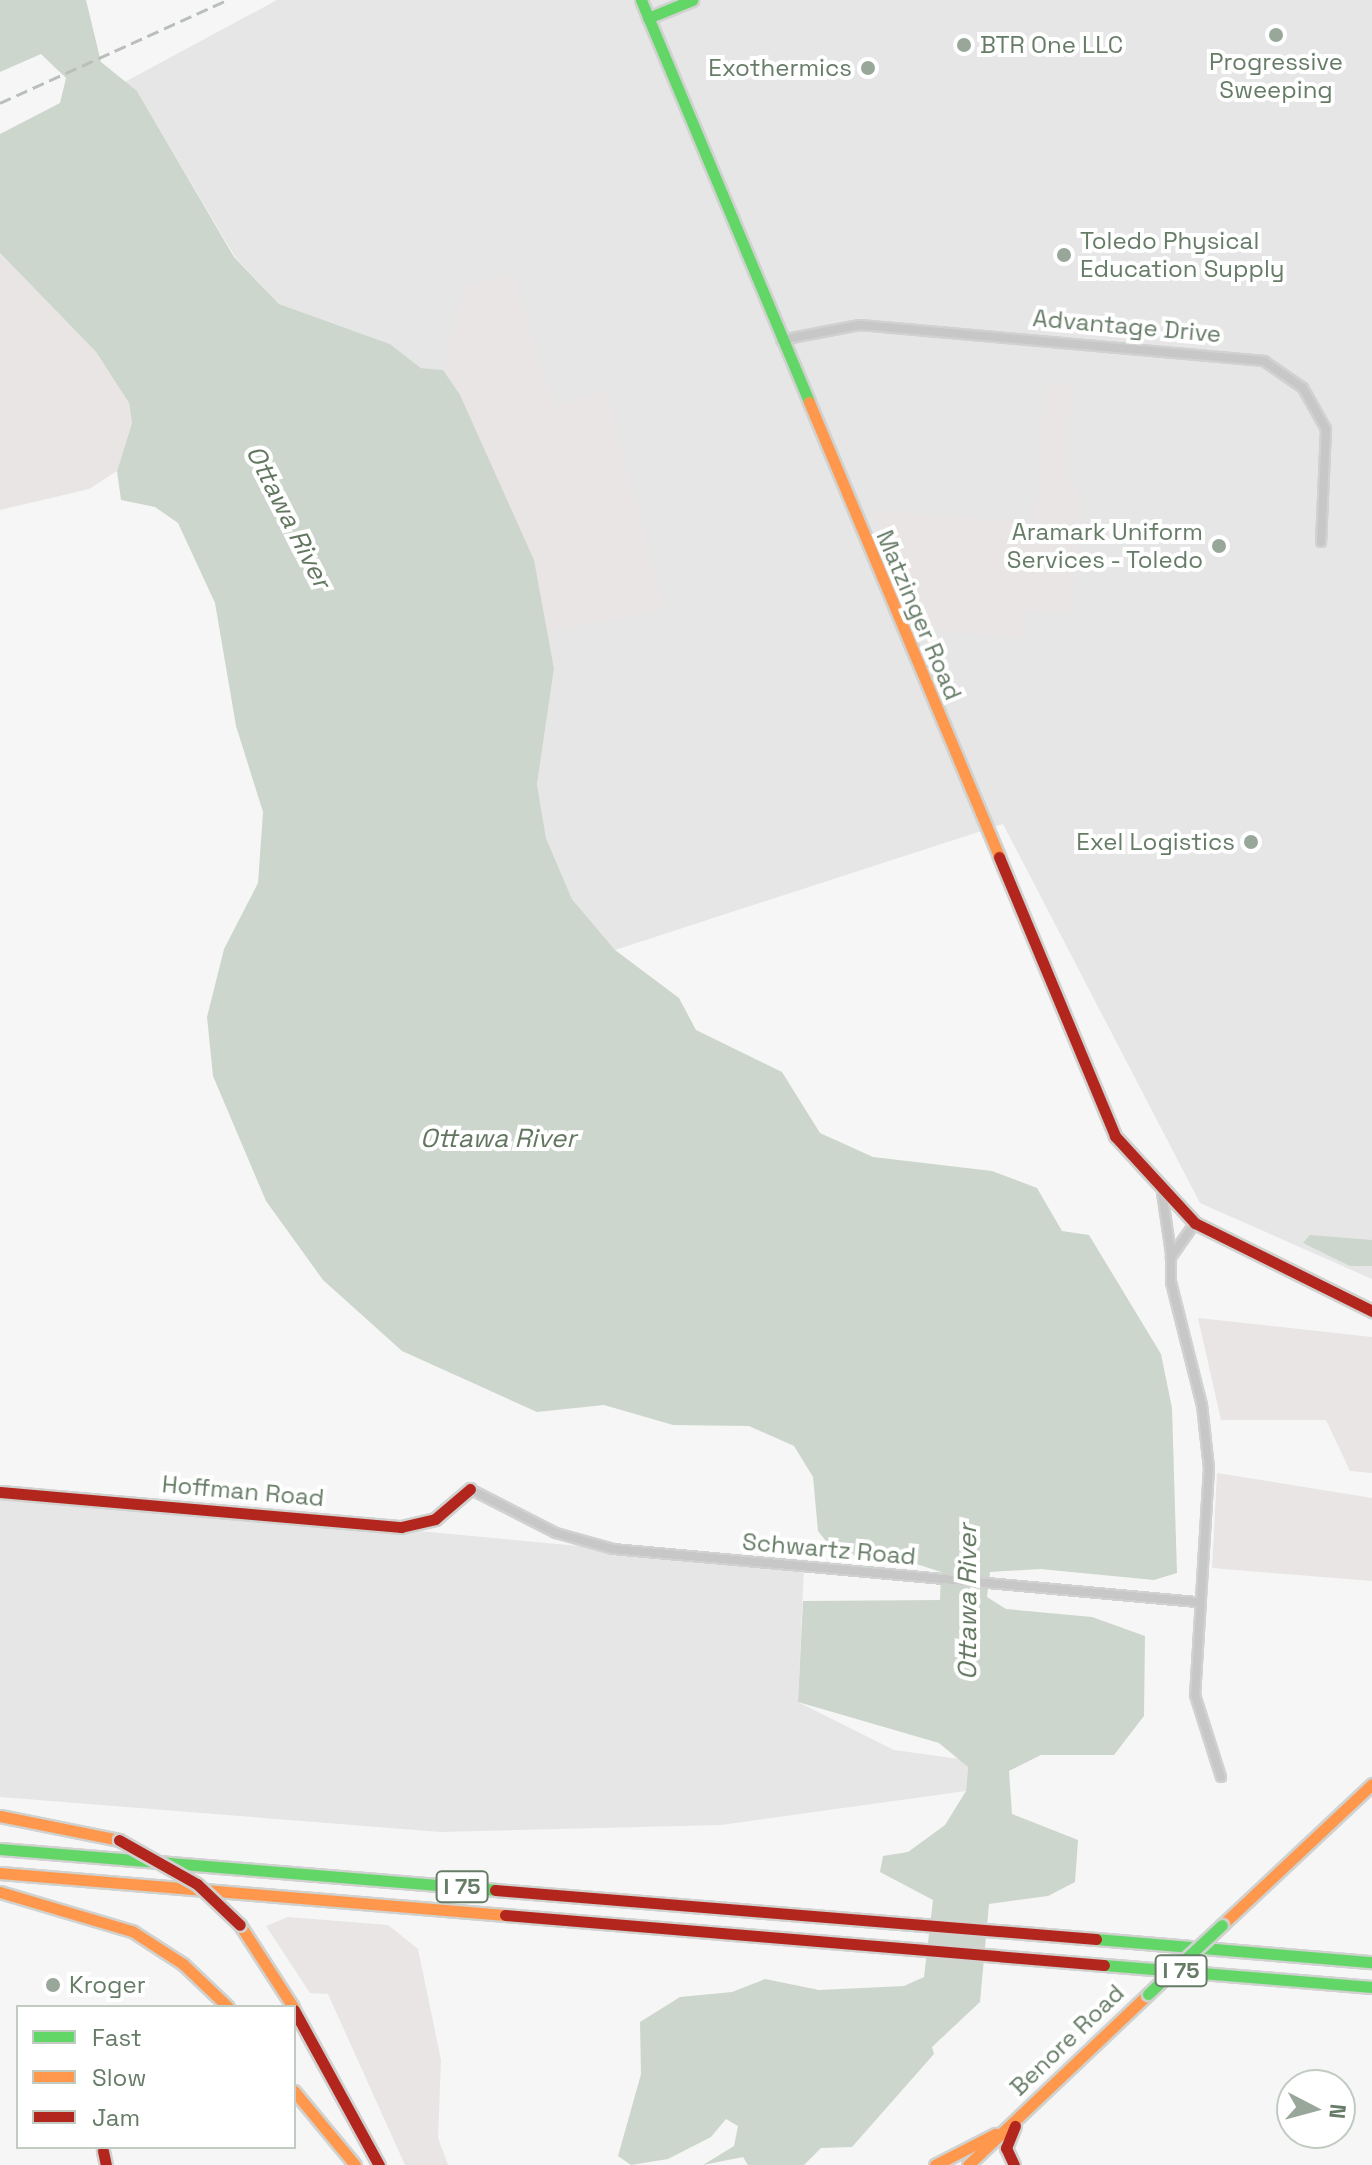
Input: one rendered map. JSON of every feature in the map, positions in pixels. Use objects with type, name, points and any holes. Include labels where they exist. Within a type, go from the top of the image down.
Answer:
[{"type":"main road","name":"Matzinger Road","points":[[641,0],[1091,1087],[1115,1136],[1162,1192],[1195,1223],[1372,1311]]},
{"type":"main road","points":[[648,18],[692,0]]},
{"type":"main road","name":"Hoffman Road","points":[[0,1492],[401,1527],[435,1519],[470,1489]]},
{"type":"main road","name":"Benore Road","points":[[968,2165],[1372,1784]]},
{"type":"main road","points":[[0,1816],[119,1840],[197,1884],[240,1925],[291,2005]]},
{"type":"main road","name":"I 75","points":[[0,1849],[1372,1962]]},
{"type":"main road","name":"I 75","points":[[0,1873],[1372,1987]]},
{"type":"main road","points":[[0,1892],[132,1931],[183,1964],[226,2005]]},
{"type":"main road","points":[[296,2013],[379,2165]]},
{"type":"main road","points":[[296,2093],[351,2162]]},
{"type":"main road","points":[[1014,2165],[1006,2148],[1021,2115]]},
{"type":"main road","points":[[935,2165],[1007,2128]]},
{"type":"main road","points":[[103,2151],[106,2165]]},
{"type":"street","name":"Advantage Drive","points":[[781,340],[860,325],[1264,361],[1303,388],[1326,429],[1321,542]]},
{"type":"street","points":[[1162,1192],[1209,1468],[1197,1602],[1195,1695],[1221,1777]]},
{"type":"street","points":[[1171,1257],[1195,1223]]},
{"type":"street","name":"Schwartz Road","points":[[470,1489],[556,1533],[613,1549],[1197,1602]]},
{"type":"shaded area","points":[[277,0],[1372,0],[1372,1279],[1200,1203],[1003,824],[615,950],[572,899],[546,838],[537,784],[554,669],[539,611],[443,370],[421,368],[390,344],[279,304],[235,257],[137,91],[121,84]]},
{"type":"shaded area","points":[[0,253],[96,352],[129,403],[132,423],[117,471],[89,489],[0,510]]},
{"type":"shaded area","points":[[512,272],[554,406],[606,391],[665,610],[544,632],[534,560],[443,370],[463,289]]},
{"type":"shaded area","points":[[1045,384],[1071,386],[1067,475],[1082,501],[1072,613],[1025,610],[1022,639],[919,629],[873,511],[1035,522]]},
{"type":"shaded area","points":[[1198,1318],[1372,1337],[1372,1473],[1350,1471],[1326,1420],[1221,1420]]},
{"type":"shaded area","points":[[1217,1473],[1372,1498],[1372,1581],[1212,1568]]},
{"type":"shaded area","points":[[0,1492],[804,1567],[798,1702],[894,1750],[959,1759],[968,1767],[966,1791],[721,1825],[441,1832],[0,1797]]},
{"type":"shaded area","points":[[288,1917],[388,1925],[418,1949],[441,2060],[438,2138],[448,2165],[405,2165],[328,1994],[310,1993],[266,1926]]},
{"type":"water","name":"Ottawa River","points":[[0,0],[86,0],[101,62],[137,91],[234,257],[279,304],[390,344],[421,368],[443,370],[460,395],[534,560],[554,669],[537,784],[546,838],[572,899],[615,950],[679,998],[696,1030],[782,1072],[820,1133],[873,1157],[992,1171],[1037,1188],[1062,1231],[1089,1235],[1161,1354],[1172,1408],[1177,1573],[1154,1580],[1040,1569],[990,1572],[987,1597],[1006,1609],[1092,1617],[1145,1636],[1144,1716],[1114,1755],[1041,1755],[1009,1771],[1012,1814],[1078,1840],[1075,1882],[1048,1896],[989,1904],[980,2002],[932,2047],[934,2054],[852,2147],[821,2148],[804,2165],[748,2165],[743,2157],[703,2165],[734,2146],[738,2126],[726,2119],[711,2137],[668,2159],[631,2165],[618,2156],[641,2074],[640,2022],[680,1997],[732,1992],[765,1979],[819,1990],[904,1986],[924,1977],[933,1900],[880,1872],[883,1856],[908,1852],[945,1825],[966,1791],[968,1767],[939,1743],[798,1702],[803,1601],[940,1600],[941,1572],[895,1557],[837,1555],[818,1531],[813,1477],[794,1446],[749,1426],[673,1425],[604,1405],[537,1412],[402,1351],[323,1280],[266,1201],[213,1076],[207,1017],[224,949],[258,883],[263,812],[236,726],[215,603],[178,523],[155,507],[121,500],[117,471],[132,423],[129,403],[96,352],[0,253],[0,134],[60,103],[66,78],[41,54],[0,72]]},
{"type":"water","points":[[1310,1235],[1372,1240],[1372,1266],[1350,1266],[1303,1243]]},
{"type":"railway","points":[[0,103],[227,0]]},
{"type":"traffic: fast","points":[[641,0],[809,402]]},
{"type":"traffic: fast","points":[[648,18],[692,0]]},
{"type":"traffic: fast","points":[[0,1849],[495,1890]]},
{"type":"traffic: fast","points":[[1148,1994],[1222,1925]]},
{"type":"traffic: fast","points":[[1096,1939],[1372,1962]]},
{"type":"traffic: fast","points":[[1104,1965],[1372,1987]]},
{"type":"traffic: slow","points":[[809,402],[999,857]]},
{"type":"traffic: slow","points":[[1222,1925],[1372,1784]]},
{"type":"traffic: slow","points":[[0,1816],[119,1840]]},
{"type":"traffic: slow","points":[[0,1873],[505,1915]]},
{"type":"traffic: slow","points":[[0,1892],[132,1931],[183,1964],[226,2005]]},
{"type":"traffic: slow","points":[[240,1925],[292,2005]]},
{"type":"traffic: slow","points":[[968,2165],[1148,1994]]},
{"type":"traffic: slow","points":[[296,2093],[355,2165]]},
{"type":"traffic: slow","points":[[935,2165],[995,2134]]},
{"type":"traffic: jam","points":[[999,857],[1115,1136],[1195,1223],[1372,1311]]},
{"type":"traffic: jam","points":[[0,1492],[401,1527],[435,1519],[470,1489]]},
{"type":"traffic: jam","points":[[119,1840],[197,1884],[240,1925]]},
{"type":"traffic: jam","points":[[495,1890],[1096,1939]]},
{"type":"traffic: jam","points":[[505,1915],[1104,1965]]},
{"type":"traffic: jam","points":[[296,2014],[379,2165]]},
{"type":"traffic: jam","points":[[1014,2165],[1006,2148],[1015,2126]]},
{"type":"traffic: jam","points":[[103,2151],[106,2165]]},
{"type":"place","name":"Progressive Sweeping","points":[[1276,35]]},
{"type":"place","name":"BTR One LLC","points":[[964,45]]},
{"type":"place","name":"Exothermics","points":[[868,68]]},
{"type":"place","name":"Toledo Physical Education Supply","points":[[1064,255]]},
{"type":"place","name":"Aramark Uniform Services - Toledo","points":[[1219,546]]},
{"type":"place","name":"Exel Logistics","points":[[1251,842]]},
{"type":"place","name":"Kroger","points":[[53,1985]]}]
